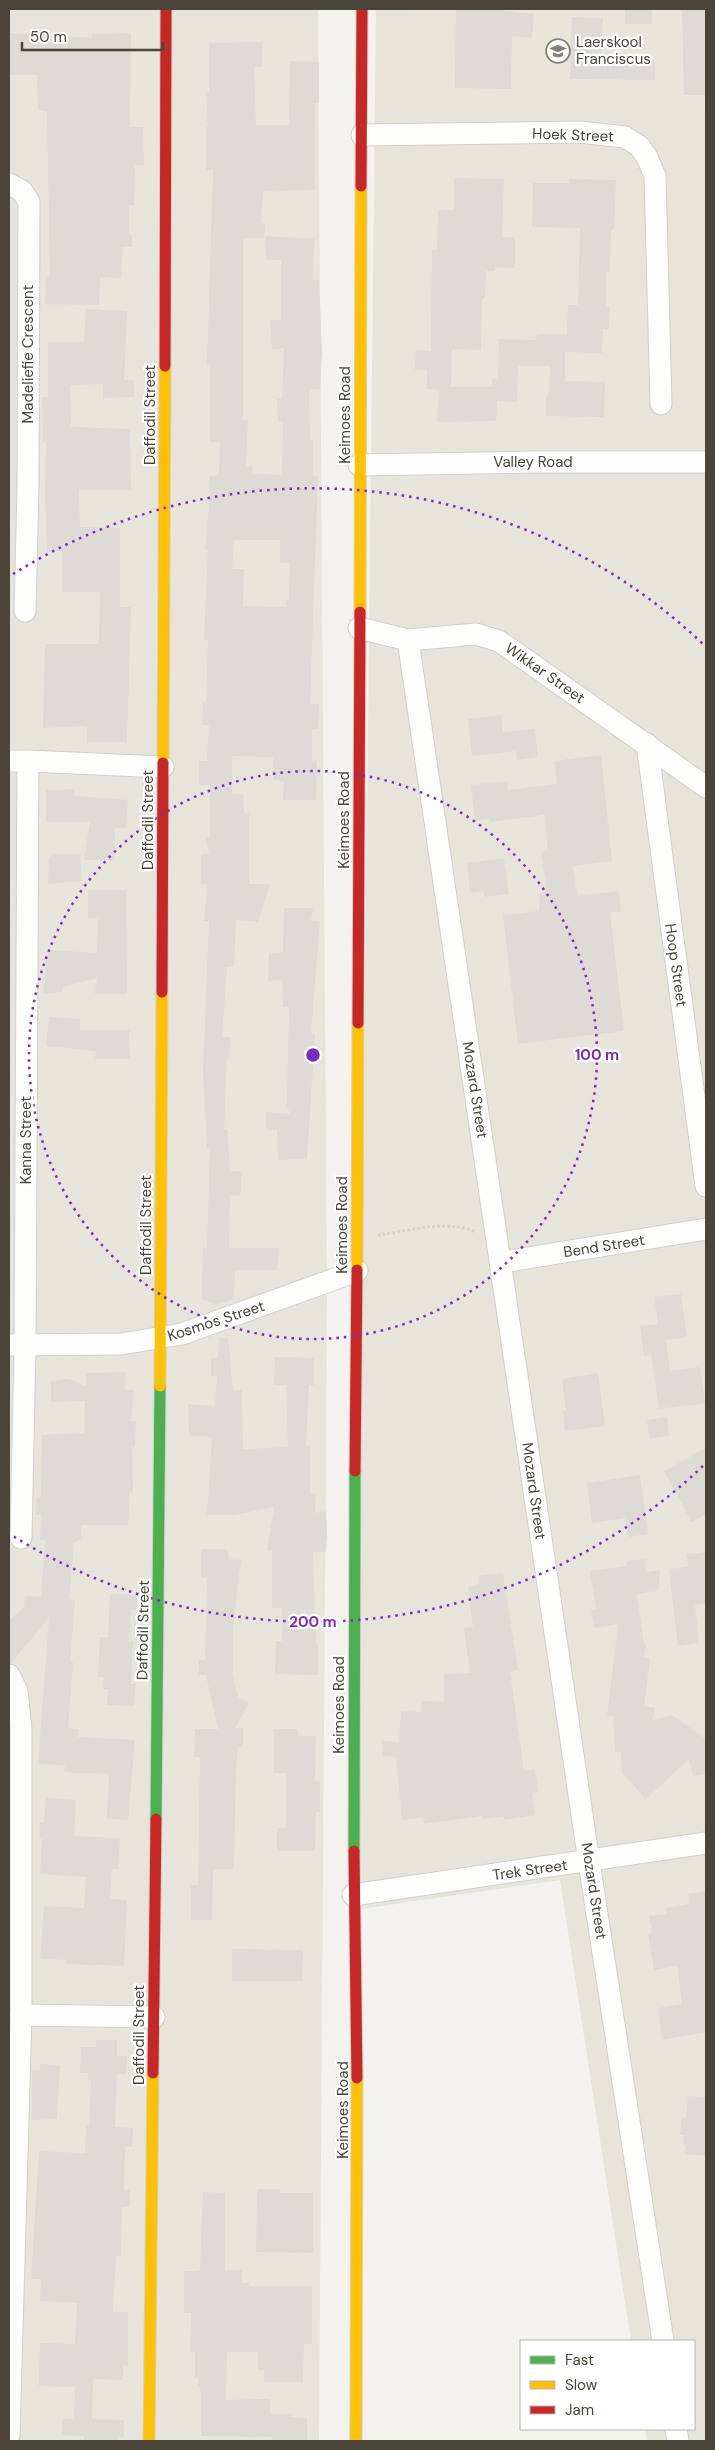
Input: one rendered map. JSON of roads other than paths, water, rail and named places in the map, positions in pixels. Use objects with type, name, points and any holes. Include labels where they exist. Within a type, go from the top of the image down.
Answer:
[{"type":"street","name":"Daffodil Street","points":[[149,2441],[161,1338],[166,9]]},
{"type":"street","name":"Keimoes Road","points":[[356,2441],[358,2113],[357,1934],[354,1895],[362,9]]},
{"type":"street","name":"Hoek Street","points":[[362,135],[580,132],[625,137],[639,146],[648,157],[655,176],[661,404]]},
{"type":"street","name":"Madeliefie Crescent","points":[[9,184],[22,191],[29,202],[28,488],[17,535],[25,611]]},
{"type":"street","name":"Valley Road","points":[[359,465],[532,462],[706,462]]},
{"type":"street","name":"Wikkar Street","points":[[359,628],[408,640],[476,634],[499,641],[706,787]]},
{"type":"street","name":"Mozard Street","points":[[408,640],[501,1254],[589,1862],[664,2340]]},
{"type":"street","name":"Hoop Street","points":[[647,744],[706,1186]]},
{"type":"street","points":[[19,761],[163,767]]},
{"type":"street","name":"Kanna Street","points":[[19,761],[17,1345],[21,1538]]},
{"type":"street","name":"Bend Street","points":[[501,1254],[706,1229]]},
{"type":"street","name":"Kosmos Street","points":[[17,1345],[121,1344],[182,1334],[357,1271]]},
{"type":"street","points":[[9,1675],[17,1691],[21,1729],[20,2015],[9,2435]]},
{"type":"street","name":"Trek Street","points":[[354,1895],[589,1862],[706,1843]]},
{"type":"street","points":[[20,2015],[154,2017]]},
{"type":"place","name":"Laerskool Franciscus","points":[[558,51]]}]
